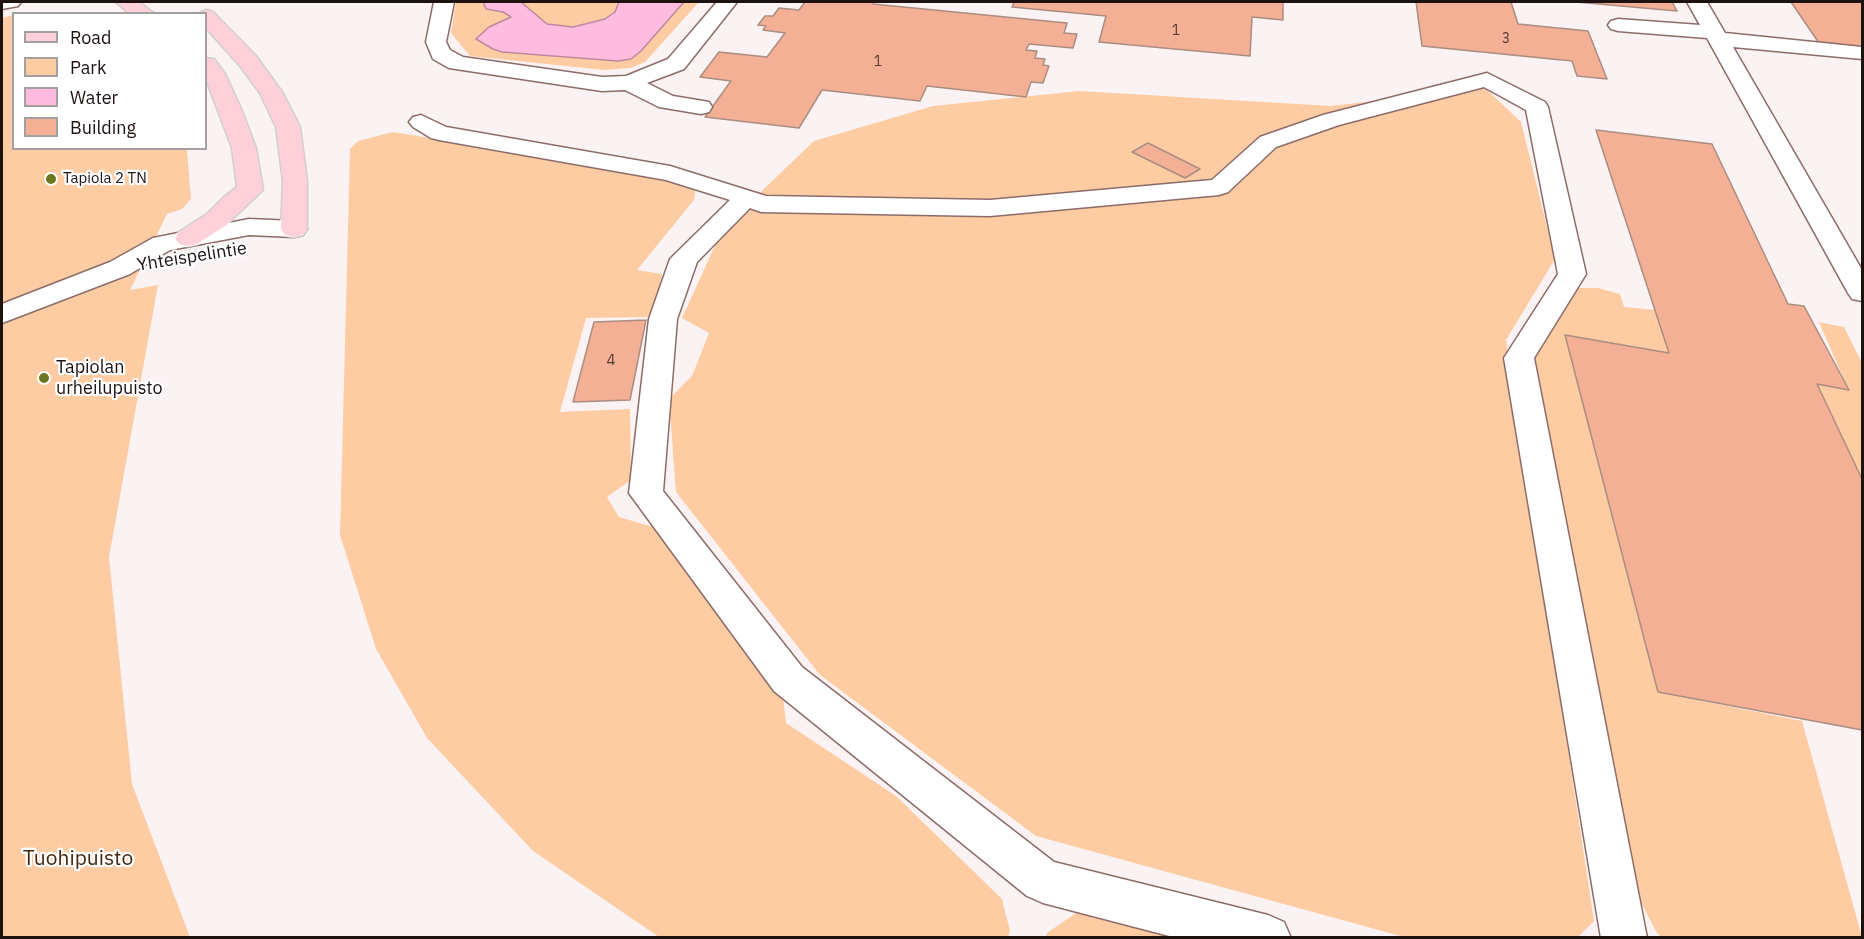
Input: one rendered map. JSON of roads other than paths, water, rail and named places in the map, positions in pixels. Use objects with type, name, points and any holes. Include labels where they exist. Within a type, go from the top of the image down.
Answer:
[{"type":"main road","points":[[126,2],[142,12]]},
{"type":"main road","points":[[187,2],[200,12]]},
{"type":"main road","points":[[207,18],[254,69],[271,92],[288,127],[295,181],[294,229]]},
{"type":"main road","points":[[188,238],[216,220],[232,202],[250,190],[244,148],[231,111],[214,74],[207,65]]},
{"type":"street","points":[[2,3],[11,2]]},
{"type":"street","points":[[444,2],[436,42],[441,54],[458,63],[602,84],[629,83],[654,75],[676,64],[727,2]]},
{"type":"street","points":[[1697,2],[1863,293]]},
{"type":"street","points":[[1618,25],[1863,53]]},
{"type":"street","points":[[629,83],[667,102],[706,100],[654,75]]},
{"type":"street","points":[[421,123],[439,133],[670,173],[747,197],[761,204],[990,208],[1219,187],[1268,142],[1330,120],[1487,80],[1537,107],[1572,274],[1519,357],[1624,938]]},
{"type":"street","points":[[747,197],[684,260],[663,319],[646,493],[788,679],[1043,881],[1268,938]]},
{"type":"street","name":"Yhteispelintie","points":[[2,314],[120,268],[162,244],[249,227],[294,229]]},
{"type":"street","name":"Yhteispelintie","points":[[120,268],[170,264],[246,251],[294,229]]},
{"type":"water","points":[[483,2],[521,2],[547,24],[573,27],[605,19],[615,12],[619,2],[684,2],[641,51],[631,59],[618,61],[502,52],[493,49],[476,39],[489,27],[511,17],[503,12],[486,9]]},
{"type":"place","name":"Tapiola 2 TN","points":[[51,179]]},
{"type":"place","name":"Tapiolan urheilupuisto","points":[[44,378]]},
{"type":"park label","name":"Tuohipuisto","points":[[78,859]]}]
